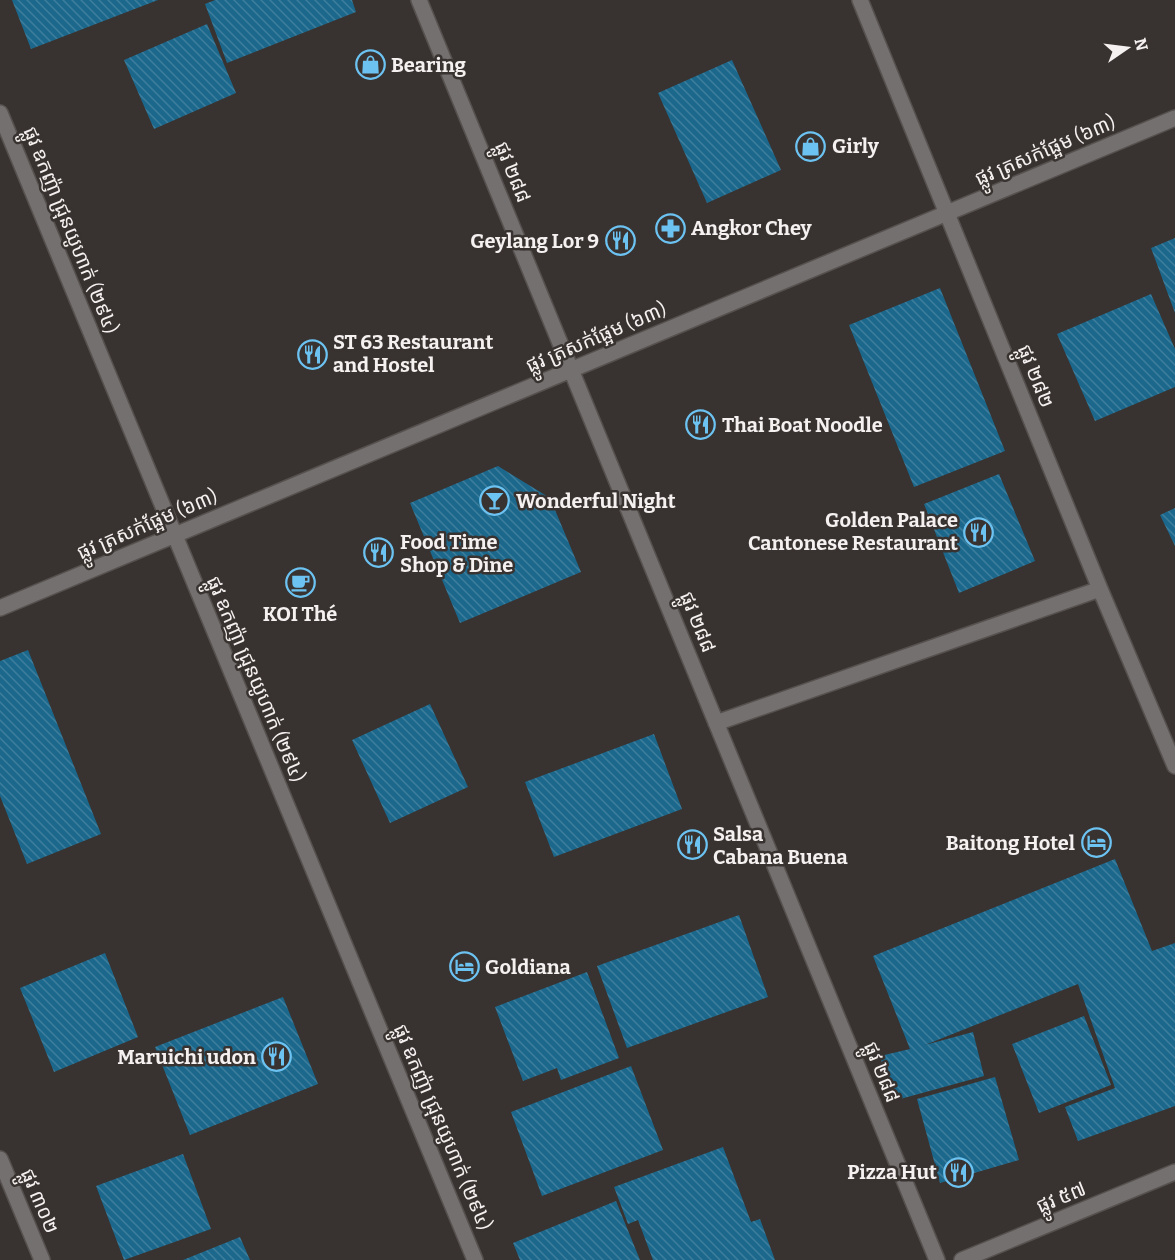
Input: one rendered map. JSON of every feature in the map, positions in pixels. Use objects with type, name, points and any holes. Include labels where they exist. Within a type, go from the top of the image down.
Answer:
[{"type":"street","name":"ផ្លូវ ២៨៨","points":[[419,0],[937,1260]]},
{"type":"street","name":"ផ្លូវ ២៨២","points":[[860,0],[1100,589],[1175,766]]},
{"type":"street","name":"ផ្លូវ ឧកញ៉ា ជ្រុនយូហាក់ (២៩៤)","points":[[0,113],[476,1260]]},
{"type":"street","name":"ផ្លូវ ត្រសក់ផ្អែម (៦៣)","points":[[0,608],[1175,118]]},
{"type":"street","points":[[716,723],[1100,589]]},
{"type":"street","name":"ផ្លូវ ៣០២","points":[[0,1159],[42,1260]]},
{"type":"street","name":"ផ្លូវ ៥៧","points":[[962,1260],[1175,1172]]},
{"type":"building","points":[[12,0],[158,0],[31,49]]},
{"type":"building","points":[[215,0],[352,0],[356,12],[227,63],[205,4]]},
{"type":"building","points":[[207,24],[236,93],[154,129],[124,60]]},
{"type":"building","points":[[732,60],[781,170],[707,203],[658,93]]},
{"type":"building","points":[[1175,238],[1175,313],[1151,248]]},
{"type":"building","points":[[940,288],[1005,451],[914,487],[849,325]]},
{"type":"building","points":[[1151,294],[1175,349],[1175,387],[1095,421],[1057,334]]},
{"type":"building","points":[[498,466],[550,498],[581,572],[460,623],[410,503]]},
{"type":"building","name":"Golden Palace Cantonese Restaurant","points":[[999,474],[1035,561],[959,593],[924,504]]},
{"type":"building","points":[[1175,508],[1175,546],[1160,515]]},
{"type":"building","points":[[28,650],[101,834],[27,864],[0,796],[0,661]]},
{"type":"building","points":[[430,704],[468,787],[390,823],[352,740]]},
{"type":"building","points":[[654,734],[682,809],[554,857],[525,782]]},
{"type":"building","points":[[1115,859],[1152,951],[1175,943],[1175,1106],[1078,1141],[1065,1107],[1115,1088],[1078,984],[925,1045],[973,1032],[984,1076],[893,1101],[880,1056],[910,1049],[873,956]]},
{"type":"building","points":[[739,915],[768,997],[627,1048],[597,966]]},
{"type":"building","points":[[105,953],[138,1037],[54,1072],[20,988]]},
{"type":"building","points":[[587,972],[619,1058],[561,1080],[557,1068],[523,1081],[495,1007]]},
{"type":"building","points":[[283,997],[318,1084],[190,1135],[155,1047]]},
{"type":"building","points":[[1084,1016],[1111,1085],[1039,1113],[1012,1044]]},
{"type":"building","points":[[631,1066],[663,1150],[542,1196],[511,1112]]},
{"type":"building","points":[[995,1077],[1019,1160],[940,1183],[917,1099]]},
{"type":"building","points":[[723,1147],[751,1222],[760,1219],[775,1260],[653,1260],[638,1220],[628,1224],[614,1187]]},
{"type":"building","points":[[183,1154],[211,1229],[124,1260],[96,1186]]},
{"type":"building","points":[[616,1201],[640,1260],[520,1260],[513,1243]]},
{"type":"building","points":[[240,1237],[250,1260],[183,1260]]},
{"type":"place","name":"Bearing","points":[[370,65]]},
{"type":"place","name":"Girly","points":[[811,146]]},
{"type":"place","name":"Angkor Chey","points":[[670,228]]},
{"type":"place","name":"Geylang Lor 9","points":[[620,241]]},
{"type":"place","name":"ST 63 Restaurant and Hostel","points":[[312,354]]},
{"type":"place","name":"Thai Boat Noodle","points":[[701,425]]},
{"type":"place","name":"Wonderful Night","points":[[495,501]]},
{"type":"place","name":"Golden Palace Cantonese Restaurant","points":[[979,532]]},
{"type":"place","name":"Food Time Shop & Dine","points":[[379,553]]},
{"type":"place","name":"KOI Thé","points":[[300,583]]},
{"type":"place","name":"Baitong Hotel","points":[[1096,843]]},
{"type":"place","name":"Salsa Cabana Buena","points":[[692,845]]},
{"type":"place","name":"Goldiana","points":[[464,967]]},
{"type":"place","name":"Maruichi udon","points":[[277,1057]]},
{"type":"place","name":"Pizza Hut","points":[[958,1172]]}]
